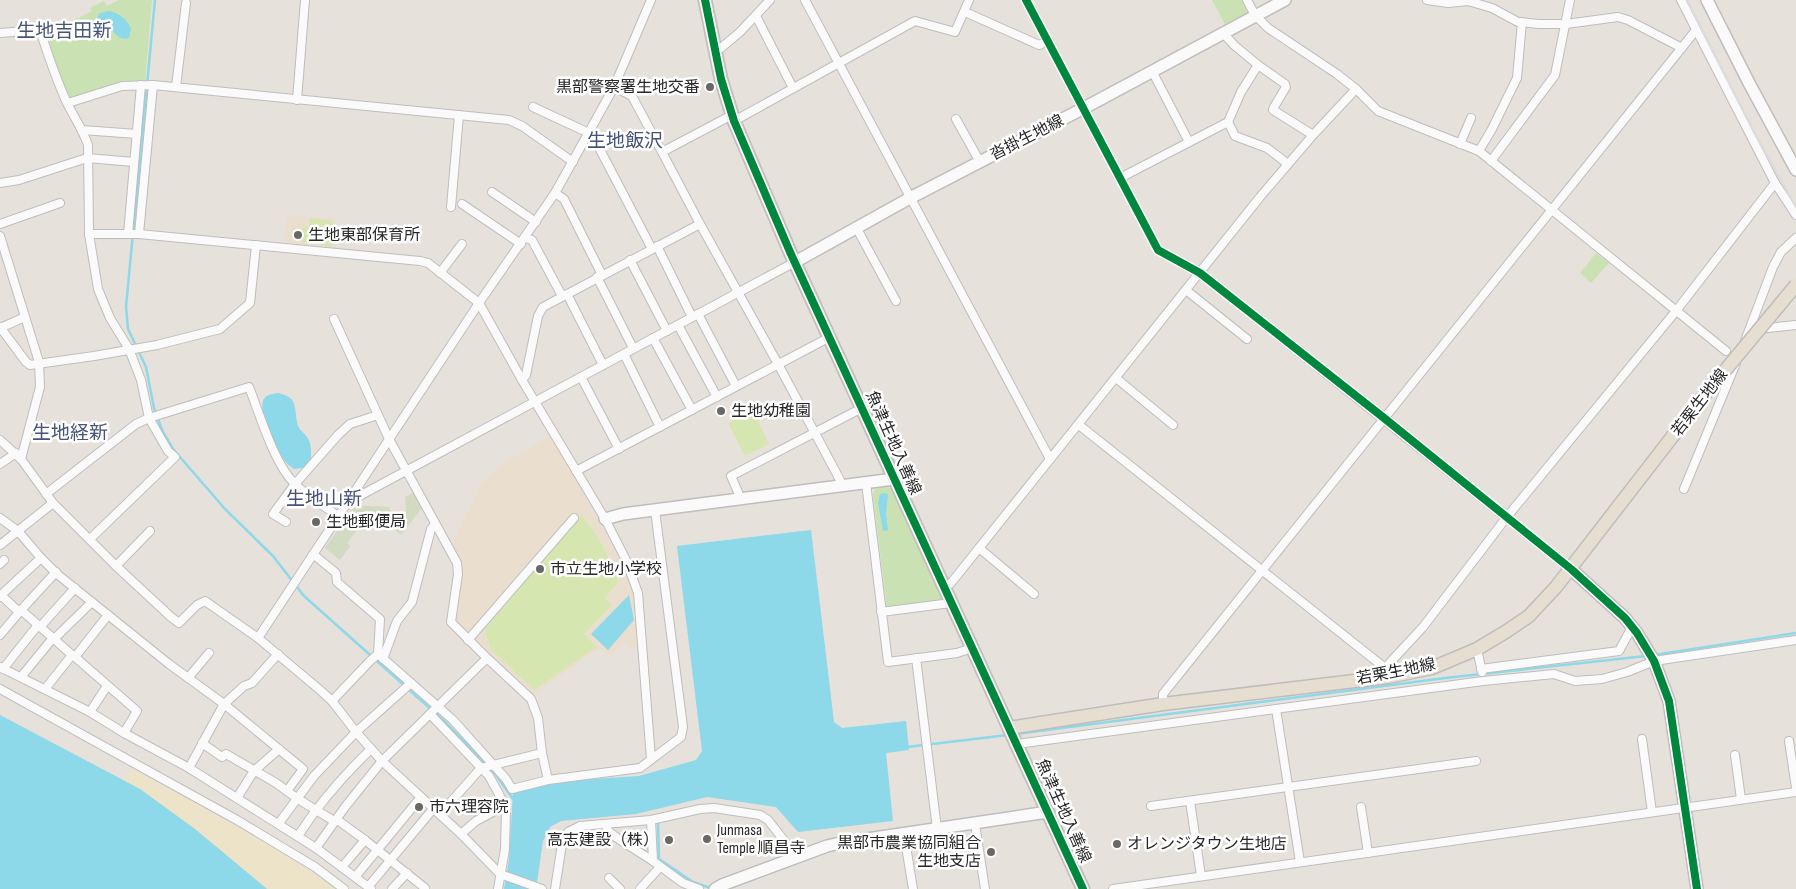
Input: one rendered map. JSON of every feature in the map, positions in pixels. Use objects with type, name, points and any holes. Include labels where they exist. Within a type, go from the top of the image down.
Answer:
[{"type":"main road","name":"魚津生地入善線","points":[[705,0],[715,53],[733,118],[795,262],[1082,889]]},
{"type":"main road","name":"若栗生地線","points":[[1009,728],[1386,672],[1432,668],[1477,649],[1529,616],[1571,569],[1703,397],[1796,285]]},
{"type":"street","points":[[296,100],[305,0]]},
{"type":"street","points":[[258,638],[479,303],[524,241],[555,193],[614,87],[651,0]]},
{"type":"street","points":[[715,53],[740,32],[770,0]]},
{"type":"street","points":[[805,0],[1050,459]]},
{"type":"street","points":[[662,152],[794,88],[915,21],[955,32],[969,0]]},
{"type":"street","points":[[1026,0],[1158,250],[1200,272],[1384,418],[1571,569],[1625,618],[1632,627],[1654,661],[1669,701],[1697,889]]},
{"type":"street","points":[[1247,0],[1255,15],[1268,28],[1337,74],[1356,89],[1378,111],[1479,151],[1726,350]]},
{"type":"street","name":"沓掛生地線","points":[[795,262],[910,198],[1084,108],[1285,0]]},
{"type":"street","points":[[1427,0],[1448,3],[1468,0],[1492,8],[1518,22],[1566,24],[1618,18],[1628,20],[1682,48]]},
{"type":"street","points":[[1490,161],[1555,75],[1570,0]]},
{"type":"street","points":[[1681,0],[1776,184],[1796,215]]},
{"type":"street","points":[[1707,0],[1749,84],[1796,170]]},
{"type":"street","points":[[176,87],[186,3]]},
{"type":"street","points":[[965,12],[1039,45],[1048,41]]},
{"type":"street","points":[[756,16],[794,88]]},
{"type":"street","points":[[1479,151],[1492,130],[1517,78],[1522,22]]},
{"type":"street","points":[[0,33],[40,30],[50,62],[68,104],[82,130],[88,145],[89,234],[98,289],[110,318],[130,349],[141,380],[149,418],[168,452],[174,457],[90,539]]},
{"type":"street","points":[[1163,704],[1163,694],[1696,30]]},
{"type":"street","points":[[1223,33],[1258,65],[1285,84],[1286,87],[1273,110],[1313,135]]},
{"type":"street","points":[[1120,178],[1228,122],[1241,92],[1258,65]]},
{"type":"street","points":[[1152,71],[1189,142]]},
{"type":"street","points":[[128,234],[141,85]]},
{"type":"street","points":[[139,234],[153,85]]},
{"type":"street","points":[[68,104],[122,86],[153,85],[509,120],[522,126],[573,162]]},
{"type":"street","points":[[614,87],[632,96],[700,224],[815,432],[840,480],[841,486]]},
{"type":"street","points":[[944,588],[952,583],[1288,164],[1356,89]]},
{"type":"street","points":[[533,107],[588,135],[596,142],[654,247],[736,386]]},
{"type":"street","points":[[451,208],[459,115]]},
{"type":"street","points":[[1460,144],[1471,118]]},
{"type":"street","points":[[956,119],[980,162]]},
{"type":"street","points":[[1228,122],[1235,136],[1267,148],[1288,164]]},
{"type":"street","points":[[82,130],[137,134]]},
{"type":"street","points":[[0,182],[19,180],[88,158],[134,162]]},
{"type":"street","points":[[1079,425],[1263,571],[1386,672],[1423,627],[1506,518],[1676,311],[1776,184]]},
{"type":"street","points":[[492,192],[536,222]]},
{"type":"street","points":[[555,193],[564,200],[633,348]]},
{"type":"street","points":[[0,224],[60,203]]},
{"type":"street","points":[[462,204],[524,241],[532,240],[603,364]]},
{"type":"street","points":[[522,380],[526,375],[538,316],[542,307],[700,224]]},
{"type":"street","points":[[856,228],[896,301]]},
{"type":"street","points":[[89,234],[139,234],[420,261],[428,263],[479,303],[522,380],[605,519],[626,560],[638,594],[651,759]]},
{"type":"street","points":[[0,238],[39,362],[40,387],[19,456]]},
{"type":"street","points":[[1684,488],[1773,267],[1781,252],[1796,238]]},
{"type":"street","points":[[440,273],[462,244]]},
{"type":"street","points":[[25,317],[0,327],[30,365],[39,362],[94,356],[157,345],[220,330],[250,303],[256,245]]},
{"type":"street","points":[[630,260],[667,330]]},
{"type":"street","points":[[348,502],[795,262]]},
{"type":"street","points":[[1186,290],[1248,339]]},
{"type":"street","points":[[334,319],[389,439],[457,563],[458,574],[451,622],[531,699],[538,718],[542,753],[548,780]]},
{"type":"street","points":[[678,325],[717,396]]},
{"type":"street","points":[[1749,330],[1796,325]]},
{"type":"street","points":[[576,471],[830,337]]},
{"type":"street","points":[[653,338],[692,410]]},
{"type":"street","points":[[624,354],[660,427]]},
{"type":"street","points":[[581,377],[619,449]]},
{"type":"street","points":[[1116,378],[1173,425]]},
{"type":"street","points":[[46,494],[136,424],[149,418],[250,387],[270,441],[295,484],[339,517]]},
{"type":"street","points":[[741,499],[731,476],[862,408]]},
{"type":"street","points":[[286,522],[274,514],[295,484],[350,424],[378,414]]},
{"type":"street","points":[[0,440],[19,456],[53,503],[116,566],[171,617],[179,623],[196,605],[205,601],[258,638],[332,701],[382,761],[503,875],[542,889]]},
{"type":"street","points":[[0,464],[19,456]]},
{"type":"street","points":[[605,519],[623,514],[894,478]]},
{"type":"street","points":[[866,483],[888,662],[957,653],[972,648]]},
{"type":"street","points":[[0,545],[53,503]]},
{"type":"street","points":[[313,554],[336,573],[337,582],[380,619],[381,656],[438,706],[494,765],[512,789],[548,780],[640,768],[681,737],[684,727],[655,510]]},
{"type":"street","points":[[0,518],[18,531],[41,558],[75,588],[188,678],[224,704],[303,769],[287,791]]},
{"type":"street","points":[[468,640],[574,518]]},
{"type":"street","points":[[332,701],[358,672],[381,656],[397,621],[412,602],[431,529],[435,524]]},
{"type":"street","points":[[116,566],[150,532]]},
{"type":"street","points":[[979,548],[1034,594]]},
{"type":"street","points":[[41,558],[0,596],[20,610],[137,711],[124,733]]},
{"type":"street","points":[[0,635],[20,610],[56,572]]},
{"type":"street","points":[[75,588],[2,668],[90,712],[124,733],[189,768],[279,823],[369,888],[433,809]]},
{"type":"street","points":[[21,677],[53,638],[92,602]]},
{"type":"street","points":[[881,612],[951,603]]},
{"type":"street","points":[[45,689],[108,615]]},
{"type":"street","points":[[1481,669],[1619,651],[1632,627]]},
{"type":"street","points":[[1017,744],[1483,681],[1554,674],[1575,682],[1602,679],[1627,672],[1654,661],[1796,640]]},
{"type":"street","points":[[1477,649],[1483,681]]},
{"type":"street","points":[[188,678],[209,653]]},
{"type":"street","points":[[189,768],[224,704],[244,686],[252,683],[278,654]]},
{"type":"street","points":[[316,848],[335,820],[382,761],[487,658]]},
{"type":"street","points":[[916,658],[937,829]]},
{"type":"street","points":[[279,823],[314,776],[356,732],[411,683]]},
{"type":"street","points":[[90,712],[107,686]]},
{"type":"street","points":[[0,689],[237,820],[315,867],[344,889]]},
{"type":"street","points":[[1276,709],[1300,862]]},
{"type":"street","points":[[430,714],[492,782],[506,811],[503,875],[498,889]]},
{"type":"street","points":[[1642,739],[1652,812]]},
{"type":"street","points":[[1113,889],[1796,790],[1789,741]]},
{"type":"street","points":[[202,743],[222,757],[226,754],[315,810],[335,820],[365,840],[425,889]]},
{"type":"street","points":[[236,798],[254,771],[279,749]]},
{"type":"street","points":[[298,836],[315,810],[349,770],[371,749]]},
{"type":"street","points":[[440,814],[481,768],[542,753]]},
{"type":"street","points":[[1735,755],[1741,799]]},
{"type":"street","points":[[1151,806],[1476,761]]},
{"type":"street","points":[[355,877],[421,797]]},
{"type":"street","points":[[1190,801],[1201,876]]},
{"type":"street","points":[[461,834],[476,821],[504,806]]},
{"type":"street","points":[[1361,807],[1368,852]]},
{"type":"street","points":[[555,889],[562,844],[568,832],[580,826],[651,820],[700,809],[714,808],[760,814],[768,820],[797,857]]},
{"type":"street","points":[[715,889],[797,857],[840,843],[1048,812]]},
{"type":"street","points":[[651,820],[653,861]]},
{"type":"street","points":[[975,824],[985,889]]},
{"type":"street","points":[[606,825],[608,831],[653,861],[681,886],[699,889]]},
{"type":"street","points":[[904,834],[913,889]]},
{"type":"street","points":[[342,867],[365,840]]},
{"type":"street","points":[[640,889],[660,867]]},
{"type":"street","points":[[392,889],[406,873]]},
{"type":"street","points":[[609,878],[620,889]]},
{"type":"shaded area","points":[[287,215],[336,219],[336,248],[284,242]]},
{"type":"shaded area","name":"市立生地小学校","points":[[551,436],[620,560],[633,591],[638,644],[631,650],[625,642],[611,656],[599,648],[534,695],[497,664],[455,620],[457,577],[452,544],[482,483],[506,461]]},
{"type":"green space","points":[[119,0],[152,0],[145,83],[70,100],[55,63],[46,28],[53,29],[91,12],[90,8],[104,1],[107,6]]},
{"type":"green space","points":[[1212,0],[1242,0],[1250,13],[1226,26]]},
{"type":"green space","points":[[310,218],[333,221],[333,246],[303,243],[303,227],[309,227]]},
{"type":"green space","points":[[1596,253],[1609,263],[1591,283],[1580,273]]},
{"type":"green space","points":[[753,411],[769,444],[745,456],[728,423]]},
{"type":"green space","points":[[882,486],[894,489],[945,600],[887,608],[873,495],[874,490]]},
{"type":"green space","points":[[414,492],[422,508],[401,535],[373,511],[347,543],[350,546],[340,560],[325,548],[355,505],[389,507],[391,512],[406,513],[405,497]]},
{"type":"green space","points":[[581,515],[603,547],[618,582],[605,598],[612,605],[584,634],[597,647],[534,690],[490,648],[485,629]]},
{"type":"sand","points":[[132,769],[262,841],[336,889],[267,889],[195,829],[140,789],[124,781]]},
{"type":"water","points":[[109,11],[119,15],[127,22],[131,28],[129,38],[120,38],[113,31],[98,32],[96,24],[100,13]]},
{"type":"water","points":[[278,393],[286,395],[293,402],[299,428],[310,442],[311,461],[303,468],[294,469],[286,462],[273,440],[265,421],[262,404],[264,399],[268,395]]},
{"type":"water","points":[[880,494],[888,494],[886,514],[888,530],[883,531],[878,503]]},
{"type":"water","points":[[811,530],[834,722],[842,728],[906,721],[909,750],[886,753],[893,821],[798,832],[776,807],[707,797],[636,814],[561,821],[550,827],[543,841],[536,889],[504,889],[509,860],[513,792],[562,781],[639,776],[696,760],[702,751],[677,546]]},
{"type":"water","points":[[629,595],[634,620],[608,650],[591,634]]},
{"type":"water","points":[[0,715],[140,789],[195,829],[267,889],[0,889]]},
{"type":"waterway","points":[[155,0],[126,307],[128,329],[146,367],[154,408],[162,430],[173,449],[225,509],[273,556],[304,596],[443,720],[494,772],[513,799]]},
{"type":"waterway","points":[[1654,655],[1796,633]]},
{"type":"waterway","points":[[1016,734],[1445,678],[1646,656]]},
{"type":"waterway","points":[[907,747],[1008,735]]},
{"type":"waterway","points":[[658,822],[659,859],[693,882],[713,889]]},
{"type":"railway","points":[[1687,0],[1754,132],[1796,207]]},
{"type":"cycle path","points":[[705,0],[721,79],[734,121],[790,252],[1083,889]]},
{"type":"cycle path","points":[[1026,0],[1158,250],[1200,273],[1384,418],[1571,569],[1625,618],[1637,633],[1654,661],[1669,701],[1697,889]]},
{"type":"place","name":"黒部警察署生地交番","points":[[710,87]]},
{"type":"place","name":"生地東部保育所","points":[[298,235]]},
{"type":"place","name":"生地幼稚園","points":[[721,411]]},
{"type":"place","name":"生地郵便局","points":[[316,522]]},
{"type":"place","name":"市立生地小学校","points":[[540,569]]},
{"type":"place","name":"市六理容院","points":[[419,807]]},
{"type":"place","name":"Junmasa Temple 順昌寺","points":[[707,839]]},
{"type":"place","name":"高志建設（株）","points":[[669,840]]},
{"type":"place","name":"オレンジタウン生地店","points":[[1117,844]]},
{"type":"place","name":"黒部市農業協同組合 生地支店","points":[[991,852]]},
{"type":"district","name":"生地吉田新","points":[[64,31]]},
{"type":"district","name":"生地飯沢","points":[[625,141]]},
{"type":"district","name":"生地経新","points":[[70,433]]},
{"type":"district","name":"生地山新","points":[[324,499]]}]
